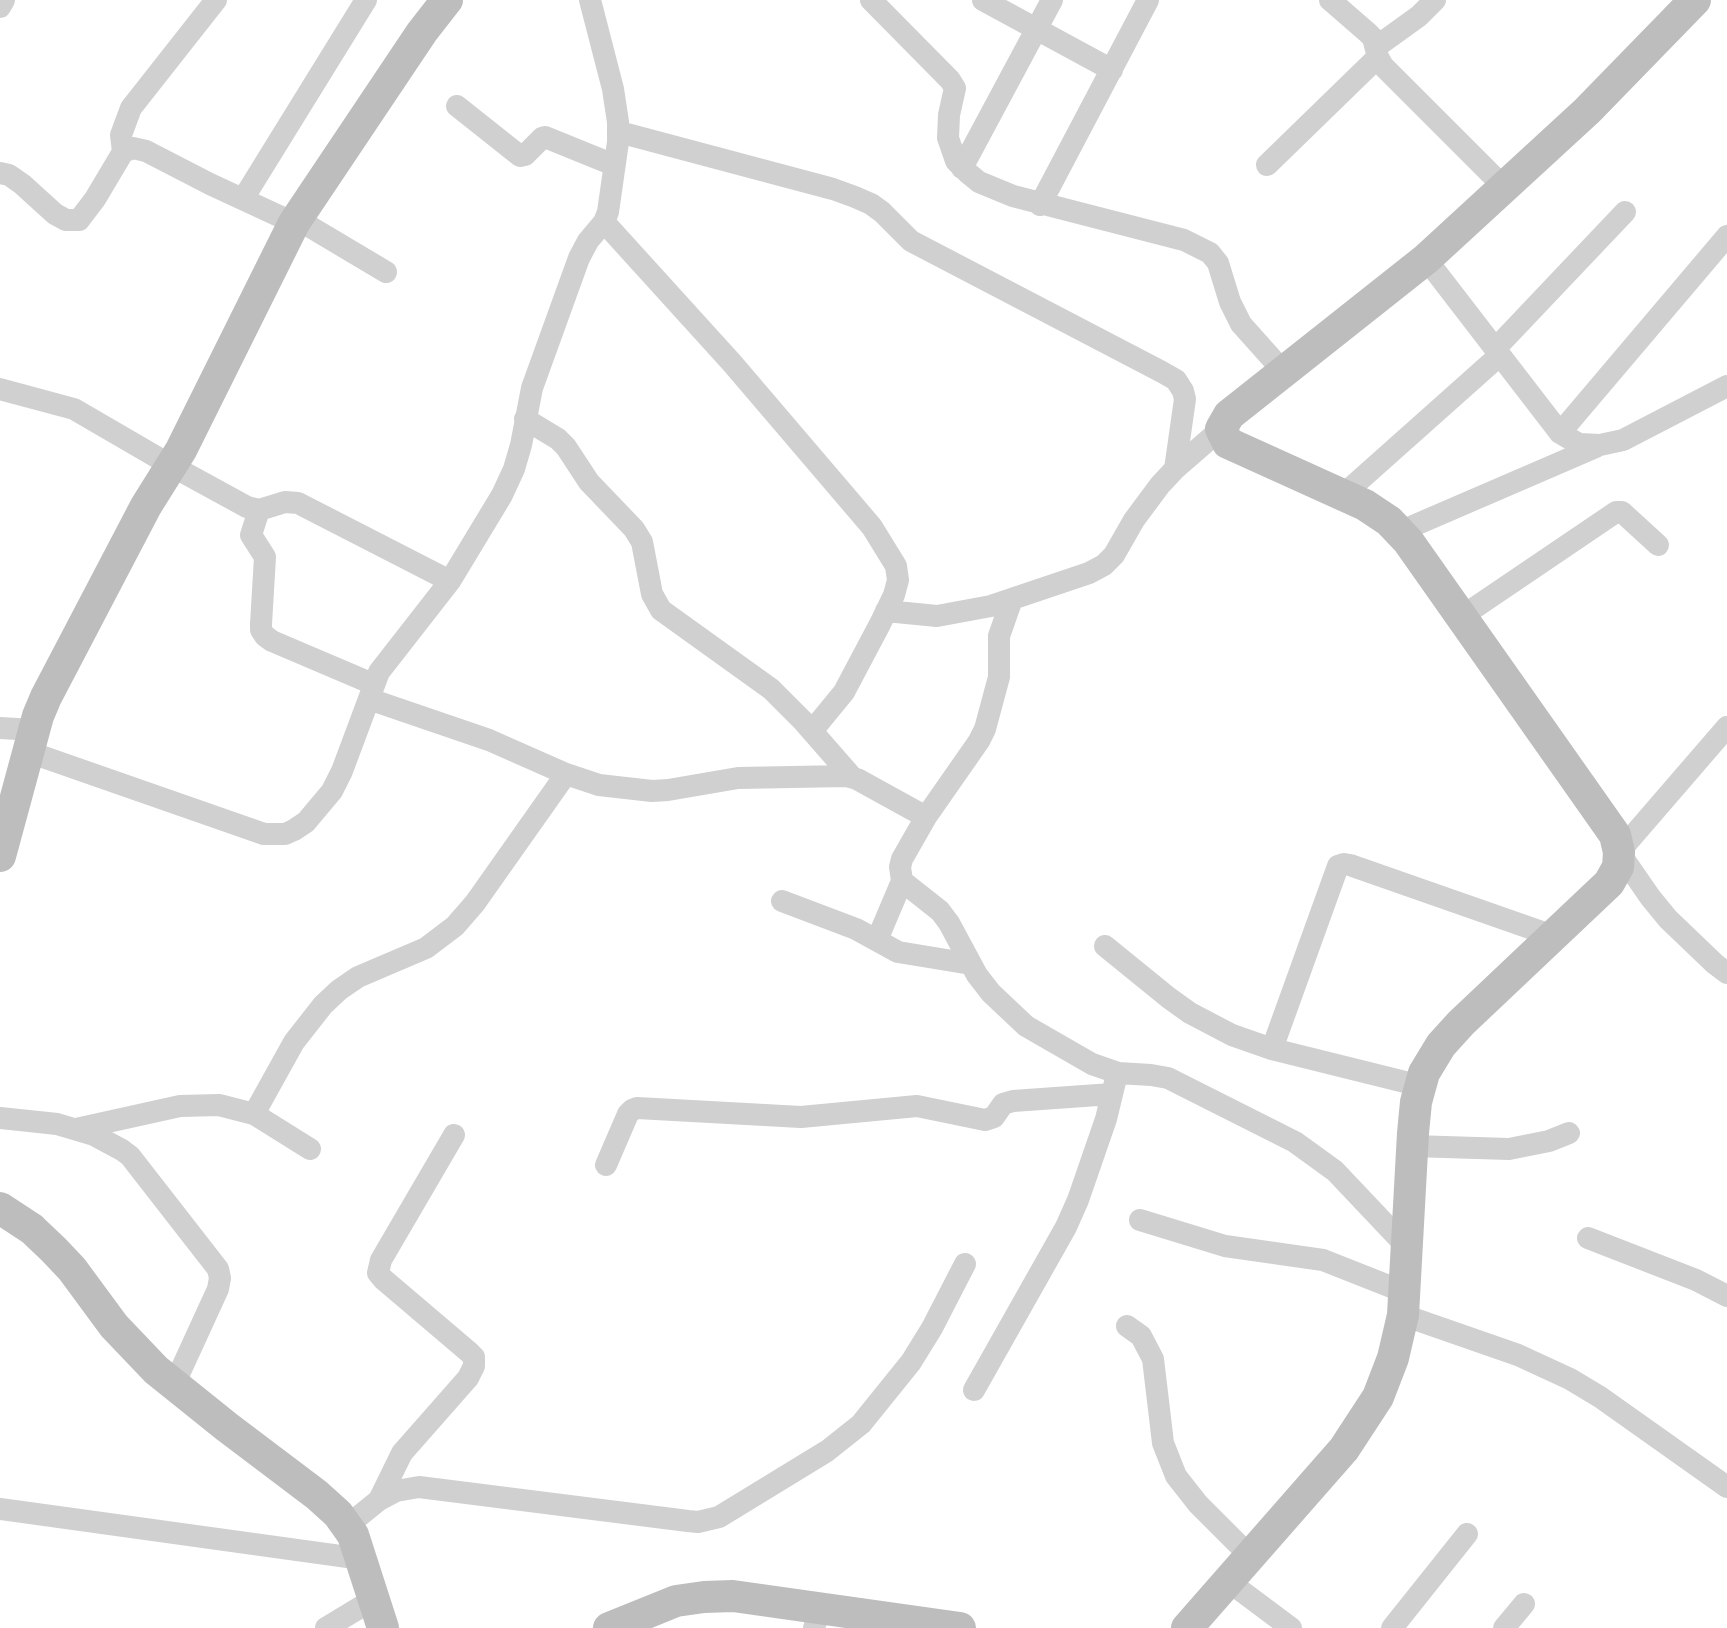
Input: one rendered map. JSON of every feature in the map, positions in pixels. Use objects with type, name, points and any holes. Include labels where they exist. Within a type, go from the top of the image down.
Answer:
[{"type":"street","points":[[0,7],[4,0]]},
{"type":"street","points":[[123,152],[121,135],[131,108],[216,0]]},
{"type":"street","points":[[243,199],[366,0]]},
{"type":"street","points":[[0,856],[38,716],[46,697],[146,506],[172,466],[295,221],[422,32],[447,0]]},
{"type":"street","points":[[0,728],[264,834],[285,834],[306,822],[332,791],[379,672],[450,581],[502,495],[521,445],[532,388],[579,258],[608,212],[619,132],[613,89],[590,0]]},
{"type":"street","points":[[871,0],[955,88],[948,138],[956,161],[962,168],[979,182],[1013,196],[1184,240],[1210,253],[1218,263],[1230,302],[1241,324],[1283,371]]},
{"type":"street","points":[[983,0],[1112,70]]},
{"type":"street","points":[[962,168],[1052,0]]},
{"type":"street","points":[[1040,205],[1148,0]]},
{"type":"street","points":[[1330,0],[1368,33],[1383,66],[1504,187]]},
{"type":"street","points":[[1267,165],[1377,52],[1435,0]]},
{"type":"street","points":[[886,611],[937,616],[991,606],[1089,573],[1104,565],[1114,555],[1147,501],[1175,469],[1221,429],[1229,415],[1426,259],[1587,111],[1695,0]]},
{"type":"street","points":[[457,106],[520,156],[545,137],[614,165]]},
{"type":"street","points":[[619,132],[833,189],[863,200],[882,212],[911,241],[1176,380],[1185,399],[1175,469]]},
{"type":"street","points":[[0,173],[22,184],[55,214],[66,220],[79,220],[123,152],[133,148],[146,151],[295,221],[386,272]]},
{"type":"street","points":[[1344,494],[1498,352],[1625,212]]},
{"type":"street","points":[[604,222],[732,363],[872,527],[896,566],[898,580],[886,611],[844,692],[812,731]]},
{"type":"street","points":[[1560,433],[1727,236]]},
{"type":"street","points":[[1426,259],[1560,433],[1579,444],[1600,445]]},
{"type":"street","points":[[1399,532],[1600,445],[1623,440],[1727,386]]},
{"type":"street","points":[[0,389],[74,409],[247,507],[259,510],[285,502],[298,503],[450,581]]},
{"type":"street","points":[[525,419],[566,447],[589,482],[634,529],[642,542],[652,594],[661,610],[771,689],[852,777],[926,817]]},
{"type":"street","points":[[1187,1628],[1344,1449],[1378,1397],[1393,1358],[1403,1303],[1416,1102],[1424,1073],[1441,1045],[1609,883],[1618,867],[1619,852],[1615,835],[1408,541],[1389,521],[1365,505],[1236,448],[1228,443],[1221,429]]},
{"type":"street","points":[[259,510],[251,535],[265,557],[261,624],[265,636],[371,691],[566,774],[599,785],[652,791],[738,778],[852,777]]},
{"type":"street","points":[[1461,617],[1616,512],[1622,512],[1658,545]]},
{"type":"street","points":[[877,940],[902,881],[902,859],[985,729],[999,677],[999,636],[1012,599]]},
{"type":"street","points":[[1619,852],[1727,727]]},
{"type":"street","points":[[254,1114],[294,1042],[323,1005],[358,977],[426,948],[455,926],[475,903],[566,774]]},
{"type":"street","points":[[1619,852],[1668,919],[1727,973]]},
{"type":"street","points":[[1272,1049],[1338,866],[1350,865],[1553,936]]},
{"type":"street","points":[[902,881],[940,911],[991,993],[1026,1026],[1092,1064],[1115,1084]]},
{"type":"street","points":[[782,901],[839,922],[898,952],[971,964]]},
{"type":"street","points":[[1105,946],[1190,1013],[1232,1035],[1272,1049],[1421,1086]]},
{"type":"street","points":[[606,1165],[628,1114],[637,1108],[801,1117],[917,1106],[985,1120],[994,1117],[1003,1104],[1013,1101],[1159,1076],[1295,1142],[1335,1171],[1406,1246]]},
{"type":"street","points":[[974,1390],[1066,1227],[1106,1119],[1115,1084]]},
{"type":"street","points":[[75,1129],[180,1106],[219,1105],[254,1114],[310,1149]]},
{"type":"street","points":[[0,1118],[75,1129],[109,1142],[130,1156],[218,1269],[218,1289],[174,1385]]},
{"type":"street","points":[[1412,1146],[1509,1149],[1540,1144],[1569,1133]]},
{"type":"street","points":[[379,1500],[402,1453],[468,1378],[474,1366],[474,1357],[470,1353],[378,1273],[381,1260],[454,1135]]},
{"type":"street","points":[[0,1208],[32,1229],[72,1269],[133,1349],[338,1514],[353,1535],[378,1613],[326,1628]]},
{"type":"street","points":[[1140,1220],[1225,1246],[1323,1260],[1403,1303],[1570,1379],[1727,1487]]},
{"type":"street","points":[[1588,1238],[1696,1280],[1727,1296]]},
{"type":"street","points":[[347,1526],[379,1500],[406,1488],[432,1488],[698,1522],[719,1517],[827,1451],[861,1424],[911,1362],[965,1264]]},
{"type":"street","points":[[1127,1326],[1141,1336],[1153,1359],[1163,1443],[1176,1476],[1198,1504],[1250,1556]]},
{"type":"street","points":[[0,1509],[362,1559]]},
{"type":"street","points":[[1392,1628],[1467,1534]]},
{"type":"street","points":[[1228,1581],[1291,1628]]},
{"type":"street","points":[[609,1628],[676,1601],[733,1596],[817,1618],[960,1628]]},
{"type":"street","points":[[1504,1628],[1524,1604]]}]
